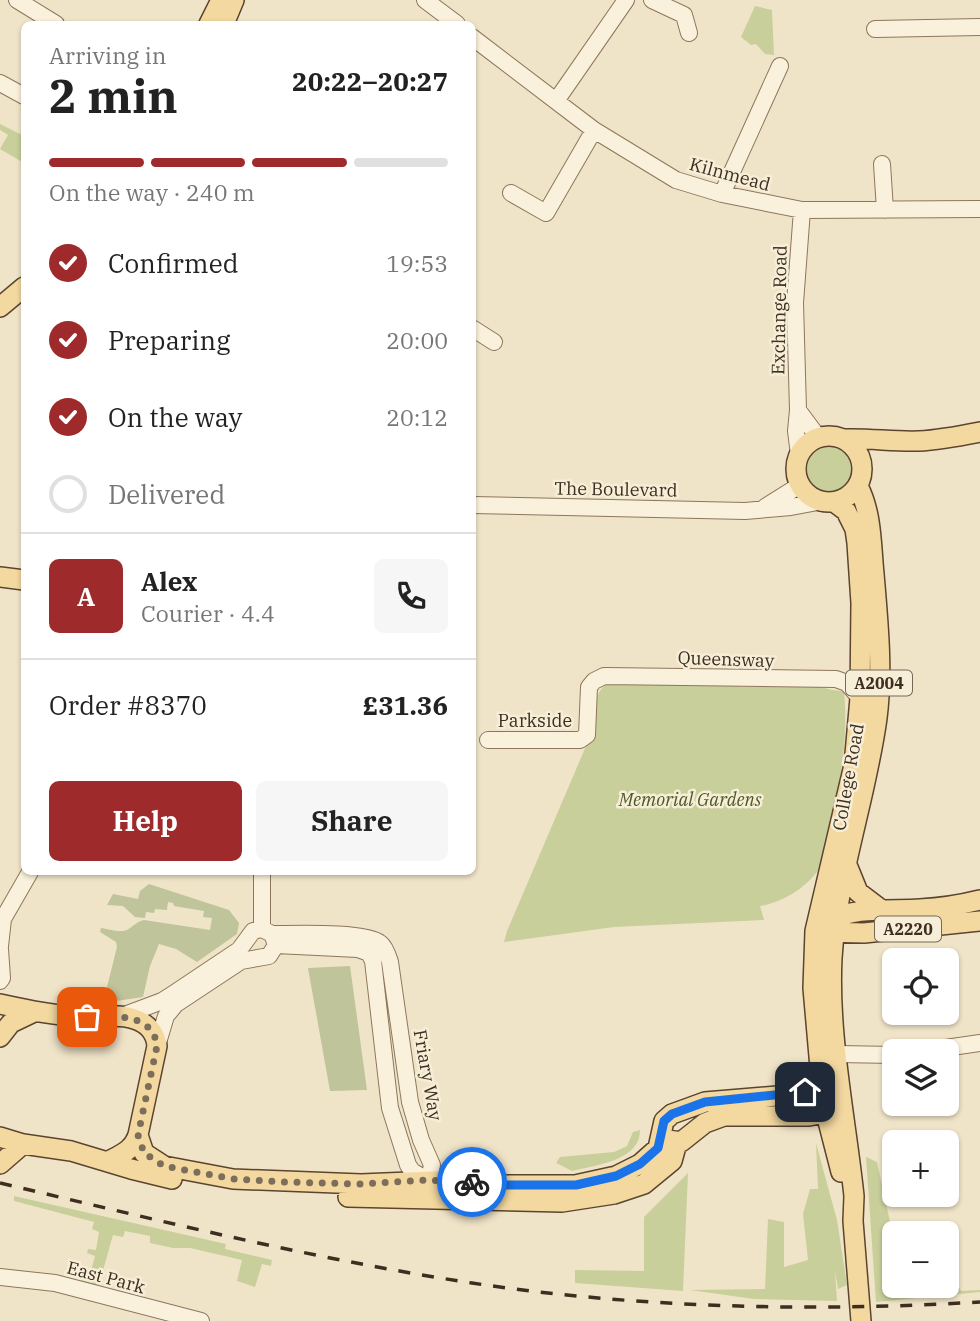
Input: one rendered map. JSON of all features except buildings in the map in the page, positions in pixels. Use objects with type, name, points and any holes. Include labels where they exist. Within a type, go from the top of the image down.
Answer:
[{"type":"main road","points":[[210,21],[221,0]]},
{"type":"main road","points":[[226,21],[234,0]]},
{"type":"main road","points":[[0,307],[21,290]]},
{"type":"main road","points":[[891,440],[875,454],[844,499],[828,502],[814,498],[800,485],[796,466],[799,455],[804,446],[818,437],[940,439],[980,432]]},
{"type":"main road","points":[[845,439],[859,453],[860,478]]},
{"type":"main road","name":"College Road","points":[[836,924],[877,717],[879,679],[870,530],[860,478]]},
{"type":"main road","name":"College Road","points":[[815,931],[854,765],[860,698],[861,603],[855,528],[846,512],[828,502]]},
{"type":"main road","points":[[0,577],[21,580]]},
{"type":"main road","points":[[846,864],[858,892],[883,911]]},
{"type":"main road","name":"A2220","points":[[836,924],[883,911],[948,906],[980,900]]},
{"type":"main road","name":"A2220","points":[[836,924],[864,933],[980,921]]},
{"type":"main road","points":[[815,931],[836,924]]},
{"type":"main road","name":"A2004","points":[[836,924],[832,958],[833,1005],[854,1196],[853,1221],[861,1321]]},
{"type":"main road","name":"A2004","points":[[815,931],[814,1007],[821,1089],[853,1221]]},
{"type":"main road","points":[[0,1004],[33,1012],[87,1017],[122,1016],[134,1019],[151,1029],[157,1046],[138,1135],[135,1144],[127,1151],[108,1161]]},
{"type":"main road","points":[[0,1037],[11,1023],[33,1012]]},
{"type":"main road","points":[[0,1137],[23,1144],[71,1151],[211,1188],[361,1184],[427,1189],[457,1180],[505,1185],[576,1185],[616,1176],[640,1164],[677,1135],[724,1116],[808,1116],[826,1113],[843,1102],[821,1089],[789,1095],[705,1102],[668,1116],[664,1121],[677,1135]]},
{"type":"main road","points":[[138,1135],[144,1153],[164,1166],[275,1188]]},
{"type":"main road","points":[[0,1164],[23,1144]]},
{"type":"street","points":[[17,0],[51,21]]},
{"type":"street","points":[[425,0],[453,21]]},
{"type":"street","points":[[556,102],[626,0]]},
{"type":"street","points":[[652,0],[684,15],[689,33]]},
{"type":"street","points":[[875,29],[980,27]]},
{"type":"street","name":"Kilnmead","points":[[476,40],[594,130],[676,180],[722,194],[802,210],[980,209]]},
{"type":"street","points":[[722,194],[780,66]]},
{"type":"street","points":[[0,83],[21,94]]},
{"type":"street","points":[[511,193],[546,213],[594,130]]},
{"type":"street","points":[[882,164],[885,210]]},
{"type":"street","name":"Exchange Road","points":[[799,455],[796,431],[798,410],[795,293],[802,210]]},
{"type":"street","points":[[476,330],[494,341]]},
{"type":"street","points":[[798,410],[818,437]]},
{"type":"street","points":[[759,510],[800,485]]},
{"type":"street","name":"The Boulevard","points":[[476,505],[759,510],[828,502]]},
{"type":"street","points":[[836,679],[861,663]]},
{"type":"street","name":"Queensway","points":[[615,675],[836,679]]},
{"type":"street","name":"Parkside","points":[[488,740],[580,740],[587,735],[589,687],[598,678],[615,675]]},
{"type":"street","points":[[836,679],[847,683],[860,698]]},
{"type":"street","points":[[0,981],[3,919],[28,875]]},
{"type":"street","points":[[157,1046],[166,1016],[176,1004],[241,961],[269,956],[270,936],[262,875]]},
{"type":"street","points":[[122,1016],[162,1000],[239,950],[253,931],[363,950],[373,961],[375,971],[390,1108],[408,1165],[427,1189]]},
{"type":"street","name":"Friary Way","points":[[270,936],[310,933],[372,939],[384,947],[390,962],[410,1102],[421,1140],[432,1165],[427,1189]]},
{"type":"street","points":[[246,941],[248,951],[256,958]]},
{"type":"street","points":[[959,1046],[980,1043]]},
{"type":"street","points":[[838,1054],[882,1055]]},
{"type":"street","name":"East Park","points":[[0,1277],[55,1283],[201,1321]]},
{"type":"green space","points":[[755,6],[772,10],[774,55],[765,54],[756,44],[751,45],[741,37]]},
{"type":"green space","points":[[0,124],[21,134],[21,161],[0,149],[8,135],[0,130]]},
{"type":"green space","points":[[830,446],[847,452],[853,469],[847,486],[830,492],[813,486],[807,469],[813,452]]},
{"type":"green space","name":"Memorial Gardens","points":[[611,679],[735,683],[739,687],[821,687],[844,691],[843,757],[821,866],[809,881],[795,892],[760,906],[764,920],[614,927],[504,942],[595,725],[598,694]]},
{"type":"green space","points":[[149,884],[229,910],[239,923],[237,934],[197,962],[176,949],[159,944],[150,966],[143,997],[103,1003],[117,947],[116,942],[100,932],[101,928],[124,931],[144,920],[210,930],[212,918],[203,917],[204,911],[174,906],[173,903],[168,902],[167,910],[155,909],[154,913],[146,912],[145,918],[135,917],[123,906],[107,905],[113,894],[138,899],[140,891]]},
{"type":"green space","points":[[350,966],[367,1090],[330,1091],[308,968]]},
{"type":"green space","points":[[640,1130],[633,1149],[615,1160],[572,1171],[556,1163],[560,1157],[614,1152],[627,1146],[633,1132]]},
{"type":"green space","points":[[816,1143],[837,1220],[847,1285],[838,1289],[835,1270],[837,1301],[754,1299],[690,1290],[765,1289],[768,1219],[784,1222],[784,1267],[808,1260],[803,1214],[810,1189],[818,1189]]},
{"type":"green space","points":[[866,1157],[877,1162],[882,1185],[882,1207],[887,1207],[890,1221],[882,1221],[882,1298],[918,1298],[876,1302]]},
{"type":"green space","points":[[688,1173],[683,1291],[575,1283],[575,1270],[644,1271],[644,1217]]},
{"type":"green space","points":[[14,1196],[226,1244],[225,1249],[272,1260],[271,1266],[262,1264],[255,1287],[237,1281],[242,1260],[190,1248],[173,1248],[150,1243],[150,1236],[125,1231],[123,1237],[113,1235],[98,1288],[81,1282],[83,1273],[90,1274],[95,1256],[87,1253],[88,1249],[96,1250],[99,1232],[92,1229],[94,1222],[14,1201]]},
{"type":"green space","points":[[959,1287],[961,1291],[980,1292],[959,1294]]},
{"type":"railway","points":[[0,1183],[294,1251],[472,1283],[534,1291],[725,1306],[853,1307],[980,1302]]},
{"type":"way so far","points":[[87,1017],[122,1016],[134,1019],[154,1033],[157,1046],[138,1135],[144,1153],[164,1166],[233,1179],[285,1182],[472,1182]]},
{"type":"route","points":[[472,1182],[576,1185],[616,1176],[640,1164],[658,1148],[664,1121],[672,1114],[705,1102],[805,1092]]}]
